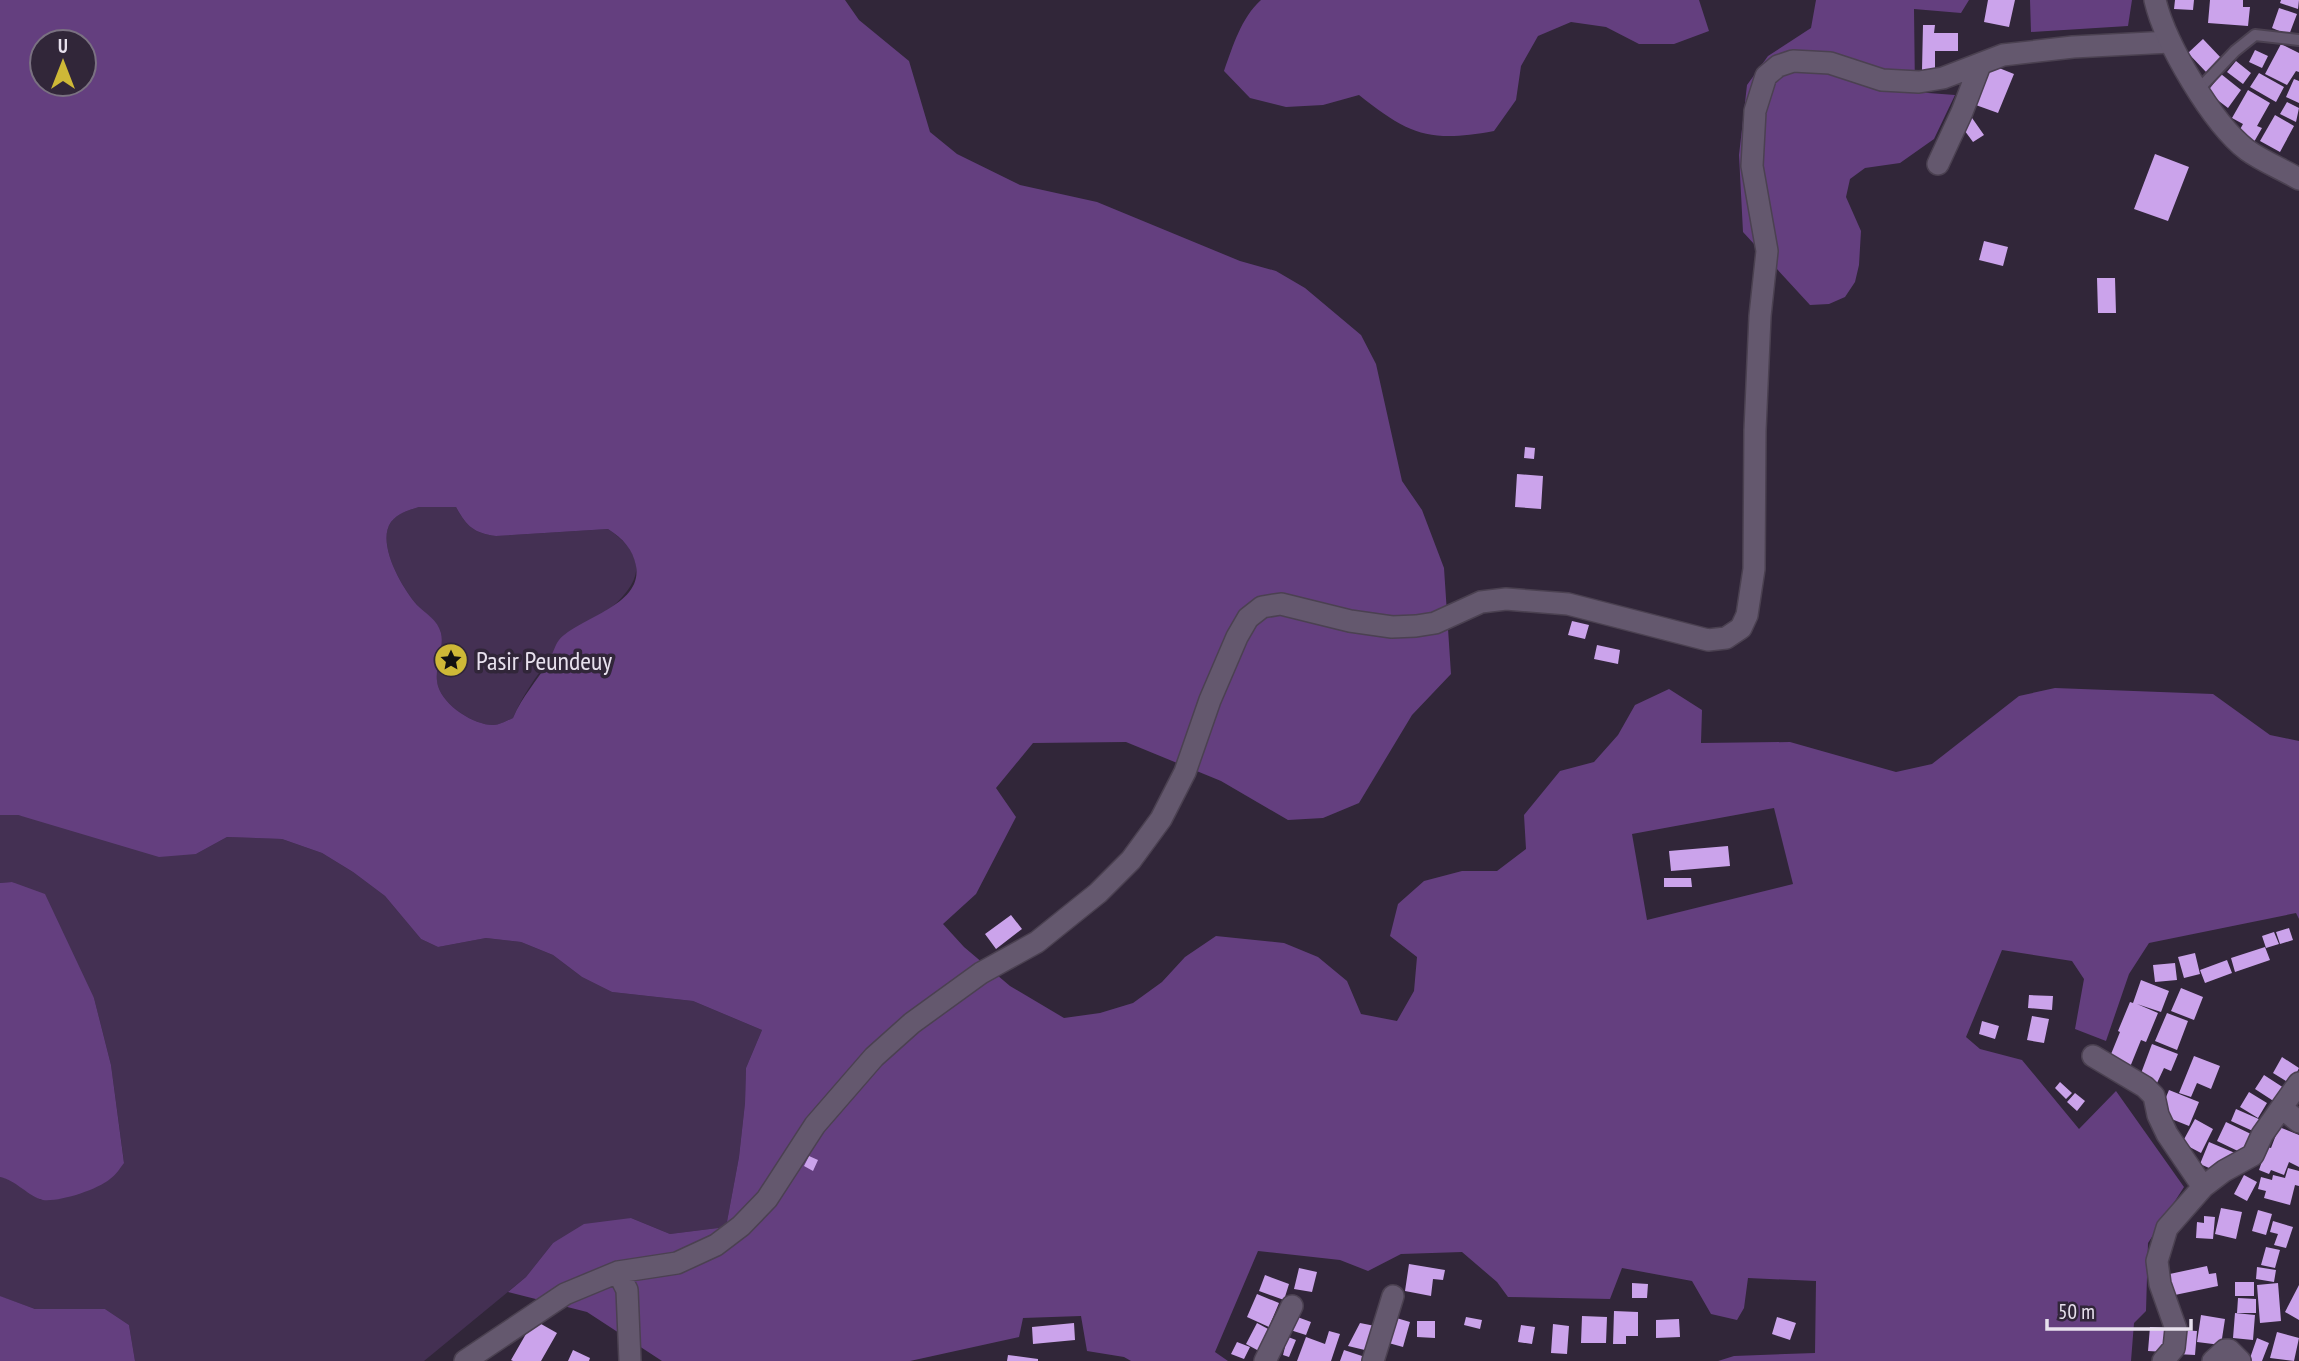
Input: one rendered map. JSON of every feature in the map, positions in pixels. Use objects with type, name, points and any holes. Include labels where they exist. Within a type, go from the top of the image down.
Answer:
[{"type":"street","points":[[2155,0],[2160,21],[2170,42],[2221,125],[2248,150],[2299,178]]},
{"type":"street","points":[[475,1358],[565,1294],[618,1272],[677,1263],[716,1245],[741,1226],[766,1199],[816,1125],[874,1057],[912,1023],[981,973],[1037,942],[1098,892],[1131,860],[1161,819],[1185,772],[1210,699],[1237,637],[1248,618],[1262,607],[1281,604],[1350,621],[1392,627],[1434,623],[1481,602],[1506,599],[1568,604],[1708,640],[1726,639],[1741,628],[1747,615],[1754,569],[1755,430],[1760,316],[1767,251],[1752,166],[1755,111],[1766,76],[1778,66],[1793,61],[1830,63],[1882,80],[1919,82],[1943,78],[2003,55],[2073,47],[2170,42]]},
{"type":"street","points":[[1938,164],[1980,65]]},
{"type":"street","points":[[2093,1056],[2145,1087],[2154,1096],[2158,1115],[2167,1134],[2203,1187]]},
{"type":"street","points":[[2170,1360],[2176,1329],[2160,1284],[2157,1261],[2167,1228],[2203,1187],[2224,1171],[2253,1155],[2262,1135],[2299,1083]]},
{"type":"street","points":[[2282,1108],[2299,1122]]},
{"type":"street","points":[[618,1272],[627,1290],[630,1361]]},
{"type":"street","points":[[1373,1361],[1393,1296]]},
{"type":"street","points":[[1265,1361],[1292,1306]]},
{"type":"street","points":[[2213,1361],[2225,1350],[2229,1350],[2240,1361]]},
{"type":"lane","points":[[2199,90],[2235,51],[2255,35],[2299,40]]},
{"type":"shaded area","points":[[0,0],[845,0],[859,20],[909,61],[930,132],[957,154],[1020,185],[1097,202],[1240,261],[1276,271],[1305,288],[1361,335],[1376,364],[1402,481],[1422,510],[1444,568],[1451,674],[1412,715],[1359,803],[1323,818],[1288,820],[1221,781],[1126,742],[1033,743],[996,788],[1016,817],[976,894],[943,924],[964,947],[1010,986],[1064,1018],[1100,1013],[1133,1003],[1162,982],[1185,957],[1216,936],[1284,943],[1318,957],[1347,981],[1361,1014],[1397,1021],[1414,991],[1417,957],[1390,936],[1398,904],[1424,881],[1462,871],[1497,871],[1526,849],[1524,815],[1560,771],[1594,762],[1618,735],[1635,705],[1669,689],[1702,710],[1701,743],[1790,742],[1896,772],[1932,764],[2019,696],[2055,688],[2213,694],[2270,735],[2299,741],[2299,919],[2296,913],[2149,943],[2129,974],[2106,1041],[2075,1029],[2084,979],[2072,961],[2002,950],[1966,1037],[1980,1049],[2022,1060],[2079,1129],[2116,1091],[2184,1187],[2148,1243],[2146,1311],[2134,1323],[2131,1361],[1718,1361],[1734,1356],[1815,1353],[1816,1281],[1748,1278],[1744,1308],[1737,1320],[1711,1314],[1692,1281],[1622,1268],[1610,1299],[1508,1297],[1497,1282],[1462,1252],[1401,1254],[1368,1271],[1340,1260],[1258,1251],[1215,1352],[1228,1361],[1131,1361],[1124,1357],[1087,1351],[1081,1316],[1023,1318],[1019,1337],[910,1361],[662,1361],[587,1312],[508,1292],[526,1277],[553,1243],[584,1224],[631,1218],[670,1234],[726,1227],[739,1157],[746,1068],[762,1030],[693,1001],[612,992],[582,977],[553,955],[521,942],[486,938],[438,947],[421,939],[385,896],[353,872],[322,853],[282,839],[227,837],[196,854],[159,857],[18,815],[0,815]],"holes":[[[419,507],[456,507],[472,528],[496,536],[608,529],[623,541],[632,554],[636,566],[636,580],[630,591],[620,601],[559,640],[513,718],[503,723],[485,724],[469,718],[446,701],[438,686],[437,673],[442,645],[439,628],[404,588],[393,565],[387,541],[391,522],[400,514]],[[1774,808],[1793,884],[1647,920],[1632,834]]]},
{"type":"shaded area","points":[[1261,0],[1699,0],[1709,31],[1674,44],[1639,44],[1606,27],[1571,22],[1538,36],[1521,66],[1516,100],[1494,131],[1472,135],[1436,135],[1407,127],[1359,95],[1323,105],[1286,107],[1250,98],[1224,71],[1243,24]]},
{"type":"shaded area","points":[[1816,0],[1969,0],[1961,13],[1914,9],[1915,92],[1955,95],[1934,139],[1900,163],[1865,168],[1850,179],[1846,197],[1861,231],[1855,282],[1845,297],[1829,304],[1810,305],[1743,232],[1739,155],[1747,85],[1768,56],[1811,28]]},
{"type":"shaded area","points":[[2030,0],[2132,0],[2128,26],[2031,32]]},
{"type":"shaded area","points":[[419,507],[456,507],[472,528],[496,536],[608,529],[629,548],[636,566],[632,583],[620,600],[550,659],[529,687],[513,718],[501,724],[485,724],[469,718],[446,701],[438,686],[441,633],[434,621],[404,588],[393,565],[387,541],[391,522],[404,512]]},
{"type":"shaded area","points":[[0,815],[18,815],[196,854],[227,837],[282,839],[322,853],[353,872],[385,896],[421,939],[438,947],[486,938],[521,942],[553,955],[582,977],[612,992],[693,1001],[762,1030],[746,1068],[739,1157],[726,1227],[670,1234],[631,1218],[553,1243],[526,1277],[424,1361],[135,1361],[129,1325],[105,1309],[35,1309],[0,1296],[0,1177],[10,1179],[41,1200],[124,1162],[111,1065],[94,998],[13,882],[0,883]]},
{"type":"shaded area","points":[[12,882],[45,894],[94,998],[111,1065],[124,1163],[114,1176],[104,1183],[58,1199],[43,1200],[12,1181],[0,1177],[0,883]]},
{"type":"shaded area","points":[[0,1296],[35,1309],[105,1309],[129,1325],[135,1361],[0,1361]]},
{"type":"building","points":[[1988,0],[2015,0],[2009,27],[1984,22]]},
{"type":"building","points":[[2175,0],[2194,0],[2193,10],[2174,9]]},
{"type":"building","points":[[2210,0],[2243,0],[2243,7],[2250,7],[2248,26],[2208,23]]},
{"type":"building","points":[[2281,0],[2299,0],[2298,9],[2280,3]]},
{"type":"building","points":[[2279,8],[2297,14],[2289,35],[2272,28]]},
{"type":"building","points":[[1923,25],[1935,25],[1934,33],[1958,33],[1958,51],[1935,51],[1935,70],[1922,70]]},
{"type":"building","points":[[2203,39],[2222,59],[2207,73],[2188,53]]},
{"type":"building","points":[[2281,44],[2299,53],[2299,72],[2296,71],[2287,85],[2265,74]]},
{"type":"building","points":[[2255,50],[2268,56],[2262,68],[2249,62]]},
{"type":"building","points":[[2236,61],[2251,73],[2243,84],[2227,72]]},
{"type":"building","points":[[1989,64],[2014,74],[1998,113],[1973,104]]},
{"type":"building","points":[[2259,73],[2284,87],[2276,102],[2250,87]]},
{"type":"building","points":[[2221,74],[2241,90],[2228,108],[2207,92]]},
{"type":"building","points":[[2294,79],[2299,81],[2299,103],[2286,97]]},
{"type":"building","points":[[2248,90],[2270,103],[2257,126],[2262,128],[2254,142],[2238,133],[2243,124],[2232,118]]},
{"type":"building","points":[[2287,102],[2299,108],[2296,122],[2280,114]]},
{"type":"building","points":[[1970,115],[1984,135],[1973,142],[1959,123]]},
{"type":"building","points":[[2275,115],[2294,126],[2280,152],[2260,141]]},
{"type":"building","points":[[2155,154],[2189,167],[2168,221],[2134,209]]},
{"type":"building","points":[[1984,241],[2008,247],[2003,266],[1979,260]]},
{"type":"building","points":[[2097,278],[2115,278],[2116,313],[2098,313]]},
{"type":"building","points":[[1525,447],[1535,448],[1534,459],[1524,458]]},
{"type":"building","points":[[1517,474],[1543,476],[1541,509],[1515,507]]},
{"type":"building","points":[[1572,621],[1589,625],[1585,639],[1568,635]]},
{"type":"building","points":[[1597,645],[1620,650],[1618,664],[1594,659]]},
{"type":"building","points":[[1728,846],[1730,866],[1671,871],[1669,851]]},
{"type":"building","points":[[1664,878],[1691,878],[1692,887],[1664,887]]},
{"type":"building","points":[[1011,915],[1022,929],[996,949],[985,934]]},
{"type":"building","points":[[2289,928],[2293,940],[2280,944],[2276,932]]},
{"type":"building","points":[[2274,932],[2279,944],[2266,948],[2262,936]]},
{"type":"building","points":[[2265,947],[2270,960],[2235,972],[2231,958]]},
{"type":"building","points":[[2195,953],[2200,974],[2184,978],[2178,957]]},
{"type":"building","points":[[2227,960],[2232,973],[2205,983],[2200,970]]},
{"type":"building","points":[[2175,963],[2177,980],[2155,982],[2153,965]]},
{"type":"building","points":[[2141,980],[2169,991],[2161,1012],[2137,1004],[2158,1013],[2146,1042],[2141,1040],[2128,1072],[2107,1064],[2120,1032],[2118,1031],[2130,1002],[2133,1003]]},
{"type":"building","points":[[2181,988],[2203,997],[2194,1020],[2171,1011]]},
{"type":"building","points":[[2029,995],[2053,996],[2052,1010],[2028,1008]]},
{"type":"building","points":[[2167,1013],[2188,1021],[2177,1050],[2155,1041]]},
{"type":"building","points":[[2032,1016],[2049,1019],[2044,1043],[2027,1040]]},
{"type":"building","points":[[1982,1021],[1999,1026],[1995,1039],[1979,1034]]},
{"type":"building","points":[[2152,1044],[2178,1054],[2171,1071],[2164,1068],[2157,1083],[2140,1076]]},
{"type":"building","points":[[2194,1056],[2220,1066],[2211,1089],[2197,1083],[2191,1097],[2179,1093]]},
{"type":"building","points":[[2282,1057],[2299,1068],[2291,1084],[2273,1073]]},
{"type":"building","points":[[2264,1075],[2284,1088],[2275,1102],[2255,1089]]},
{"type":"building","points":[[2060,1082],[2072,1093],[2066,1099],[2055,1088]]},
{"type":"building","points":[[2169,1090],[2199,1102],[2189,1126],[2159,1114]]},
{"type":"building","points":[[2249,1092],[2267,1103],[2258,1118],[2240,1107]]},
{"type":"building","points":[[2075,1093],[2085,1101],[2077,1111],[2067,1102]]},
{"type":"building","points":[[2236,1109],[2261,1120],[2255,1132],[2231,1121]]},
{"type":"building","points":[[2195,1119],[2213,1129],[2201,1153],[2182,1143]]},
{"type":"building","points":[[2226,1122],[2251,1134],[2242,1153],[2217,1141]]},
{"type":"building","points":[[2279,1127],[2299,1135],[2299,1167],[2289,1162],[2284,1175],[2271,1170],[2269,1174],[2259,1170],[2267,1147],[2271,1148]]},
{"type":"building","points":[[2209,1142],[2235,1153],[2216,1171],[2200,1164]]},
{"type":"building","points":[[809,1156],[818,1160],[813,1171],[804,1166]]},
{"type":"building","points":[[2288,1168],[2299,1171],[2299,1186],[2295,1185],[2290,1205],[2264,1198],[2266,1191],[2258,1189],[2261,1177],[2272,1180],[2273,1175],[2285,1178]]},
{"type":"building","points":[[2244,1175],[2257,1182],[2247,1201],[2234,1194]]},
{"type":"building","points":[[2221,1208],[2242,1212],[2236,1239],[2215,1234]]},
{"type":"building","points":[[2258,1210],[2272,1214],[2266,1235],[2252,1231]]},
{"type":"building","points":[[2204,1216],[2215,1217],[2213,1239],[2196,1238],[2197,1222],[2204,1223]]},
{"type":"building","points":[[2273,1221],[2293,1227],[2286,1248],[2274,1245],[2278,1234],[2270,1232]]},
{"type":"building","points":[[2266,1247],[2280,1250],[2275,1268],[2261,1265]]},
{"type":"building","points":[[1409,1264],[1445,1270],[1443,1280],[1433,1279],[1431,1296],[1405,1291]]},
{"type":"building","points":[[2207,1266],[2209,1274],[2216,1273],[2218,1286],[2170,1296],[2165,1275]]},
{"type":"building","points":[[2257,1267],[2276,1270],[2274,1282],[2256,1279]]},
{"type":"building","points":[[1299,1268],[1317,1272],[1312,1292],[1294,1289]]},
{"type":"building","points":[[1265,1275],[1289,1284],[1284,1300],[1259,1291]]},
{"type":"building","points":[[2235,1282],[2254,1282],[2254,1296],[2235,1296]]},
{"type":"building","points":[[1632,1283],[1648,1284],[1647,1298],[1632,1298]]},
{"type":"building","points":[[2278,1283],[2281,1321],[2260,1323],[2257,1285]]},
{"type":"building","points":[[2299,1285],[2299,1320],[2285,1312]]},
{"type":"building","points":[[1257,1294],[1279,1303],[1269,1327],[1247,1317]]},
{"type":"building","points":[[2238,1298],[2256,1299],[2256,1313],[2237,1313]]},
{"type":"building","points":[[1614,1311],[1638,1312],[1638,1336],[1626,1336],[1626,1344],[1613,1344]]},
{"type":"building","points":[[2235,1313],[2255,1315],[2253,1340],[2233,1338]]},
{"type":"building","points":[[1292,1315],[1311,1322],[1306,1335],[1287,1329]]},
{"type":"building","points":[[2201,1315],[2225,1319],[2221,1345],[2197,1342]]},
{"type":"building","points":[[1582,1316],[1607,1317],[1606,1343],[1581,1343]]},
{"type":"building","points":[[1393,1317],[1410,1322],[1403,1347],[1385,1342]]},
{"type":"building","points":[[1466,1317],[1482,1320],[1480,1329],[1464,1325]]},
{"type":"building","points":[[1777,1317],[1796,1323],[1790,1340],[1772,1334]]},
{"type":"building","points":[[1679,1319],[1680,1337],[1656,1338],[1656,1320]]},
{"type":"building","points":[[534,1320],[557,1333],[541,1361],[511,1360]]},
{"type":"building","points":[[1417,1321],[1435,1321],[1435,1338],[1417,1337]]},
{"type":"building","points":[[1074,1323],[1075,1340],[1033,1344],[1032,1327]]},
{"type":"building","points":[[1257,1323],[1270,1330],[1259,1351],[1246,1344]]},
{"type":"building","points":[[1360,1323],[1380,1327],[1369,1351],[1348,1346]]},
{"type":"building","points":[[1553,1324],[1569,1326],[1567,1354],[1551,1353]]},
{"type":"building","points":[[1521,1325],[1535,1327],[1532,1344],[1518,1342]]},
{"type":"building","points":[[2150,1327],[2168,1328],[2166,1352],[2148,1351]]},
{"type":"building","points":[[2179,1330],[2197,1331],[2195,1355],[2177,1354]]},
{"type":"building","points":[[1329,1331],[1340,1334],[1331,1361],[1297,1361],[1306,1337],[1325,1344]]},
{"type":"building","points":[[2277,1332],[2299,1338],[2294,1361],[2270,1358]]},
{"type":"building","points":[[1283,1335],[1296,1340],[1289,1357],[1283,1355],[1285,1347],[1279,1345]]},
{"type":"building","points":[[2257,1338],[2269,1343],[2262,1361],[2249,1361]]},
{"type":"building","points":[[1237,1342],[1250,1347],[1244,1359],[1231,1354]]},
{"type":"building","points":[[573,1350],[590,1358],[589,1361],[568,1361]]},
{"type":"building","points":[[1344,1350],[1368,1358],[1367,1361],[1340,1361]]},
{"type":"building","points":[[1008,1355],[1038,1359],[1038,1361],[1007,1361]]},
{"type":"place","name":"Pasir Peundeuy","points":[[451,660]]}]
